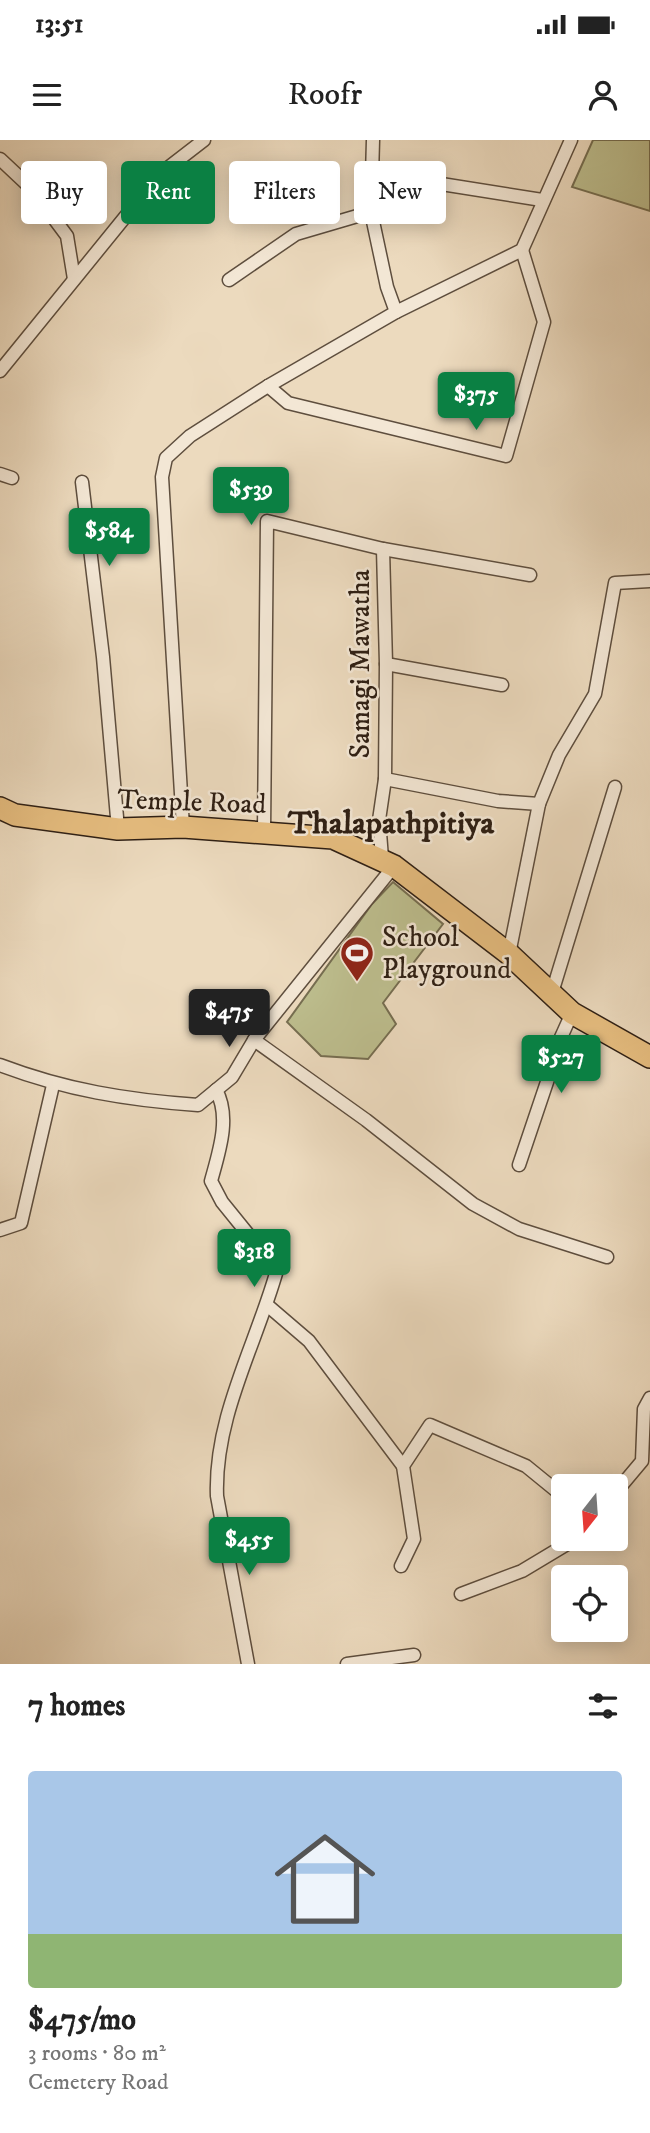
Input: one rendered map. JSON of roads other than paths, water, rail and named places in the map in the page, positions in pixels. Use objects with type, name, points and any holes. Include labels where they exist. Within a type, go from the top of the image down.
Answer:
[{"type":"main road","name":"Temple Road","points":[[0,808],[15,815],[118,829],[183,827],[333,838],[388,862],[509,954],[572,1013],[649,1055]]},
{"type":"street","points":[[0,371],[160,174],[204,140]]},
{"type":"street","points":[[372,161],[373,140]]},
{"type":"street","points":[[268,386],[288,403],[506,456],[544,323],[522,250],[571,140]]},
{"type":"street","points":[[0,159],[32,188],[67,236],[74,279]]},
{"type":"street","points":[[446,185],[542,200]]},
{"type":"street","points":[[229,280],[296,234],[354,217]]},
{"type":"street","points":[[374,224],[387,287],[397,312]]},
{"type":"street","points":[[183,827],[162,477],[166,458],[190,436],[268,386],[397,312],[522,250]]},
{"type":"street","points":[[82,482],[103,657],[118,829]]},
{"type":"street","points":[[264,831],[267,521],[383,549],[530,575]]},
{"type":"street","name":"Samagi Mawatha","points":[[383,549],[385,779],[379,820],[388,862]]},
{"type":"street","points":[[509,954],[539,804],[559,755],[595,694],[615,583],[650,581]]},
{"type":"street","points":[[386,664],[502,685]]},
{"type":"street","name":"Samagi Mawatha","points":[[385,779],[498,801],[539,804]]},
{"type":"street","points":[[551,996],[615,787]]},
{"type":"street","points":[[0,1065],[52,1084],[146,1101],[198,1105],[232,1077],[254,1040],[388,862]]},
{"type":"street","points":[[519,1165],[549,1076],[549,1063],[572,1013]]},
{"type":"street","points":[[254,1040],[366,1120],[473,1204],[519,1229],[607,1257]]},
{"type":"street","points":[[0,1230],[21,1223],[52,1084]]},
{"type":"street","points":[[216,1090],[224,1105],[220,1150],[211,1181],[222,1202],[277,1270],[267,1305],[233,1390],[216,1475],[217,1496],[248,1664]]},
{"type":"street","points":[[267,1305],[309,1342],[402,1466],[414,1539],[401,1566]]},
{"type":"street","points":[[628,1478],[642,1461],[648,1406]]},
{"type":"street","points":[[402,1466],[430,1424],[526,1466],[551,1486]]},
{"type":"street","points":[[461,1594],[522,1571],[555,1551]]},
{"type":"street","points":[[347,1664],[414,1655]]},
{"type":"place","name":"School Playground","points":[[357,983]]},
{"type":"district","name":"Thalapathpitiya","points":[[391,824]]}]
